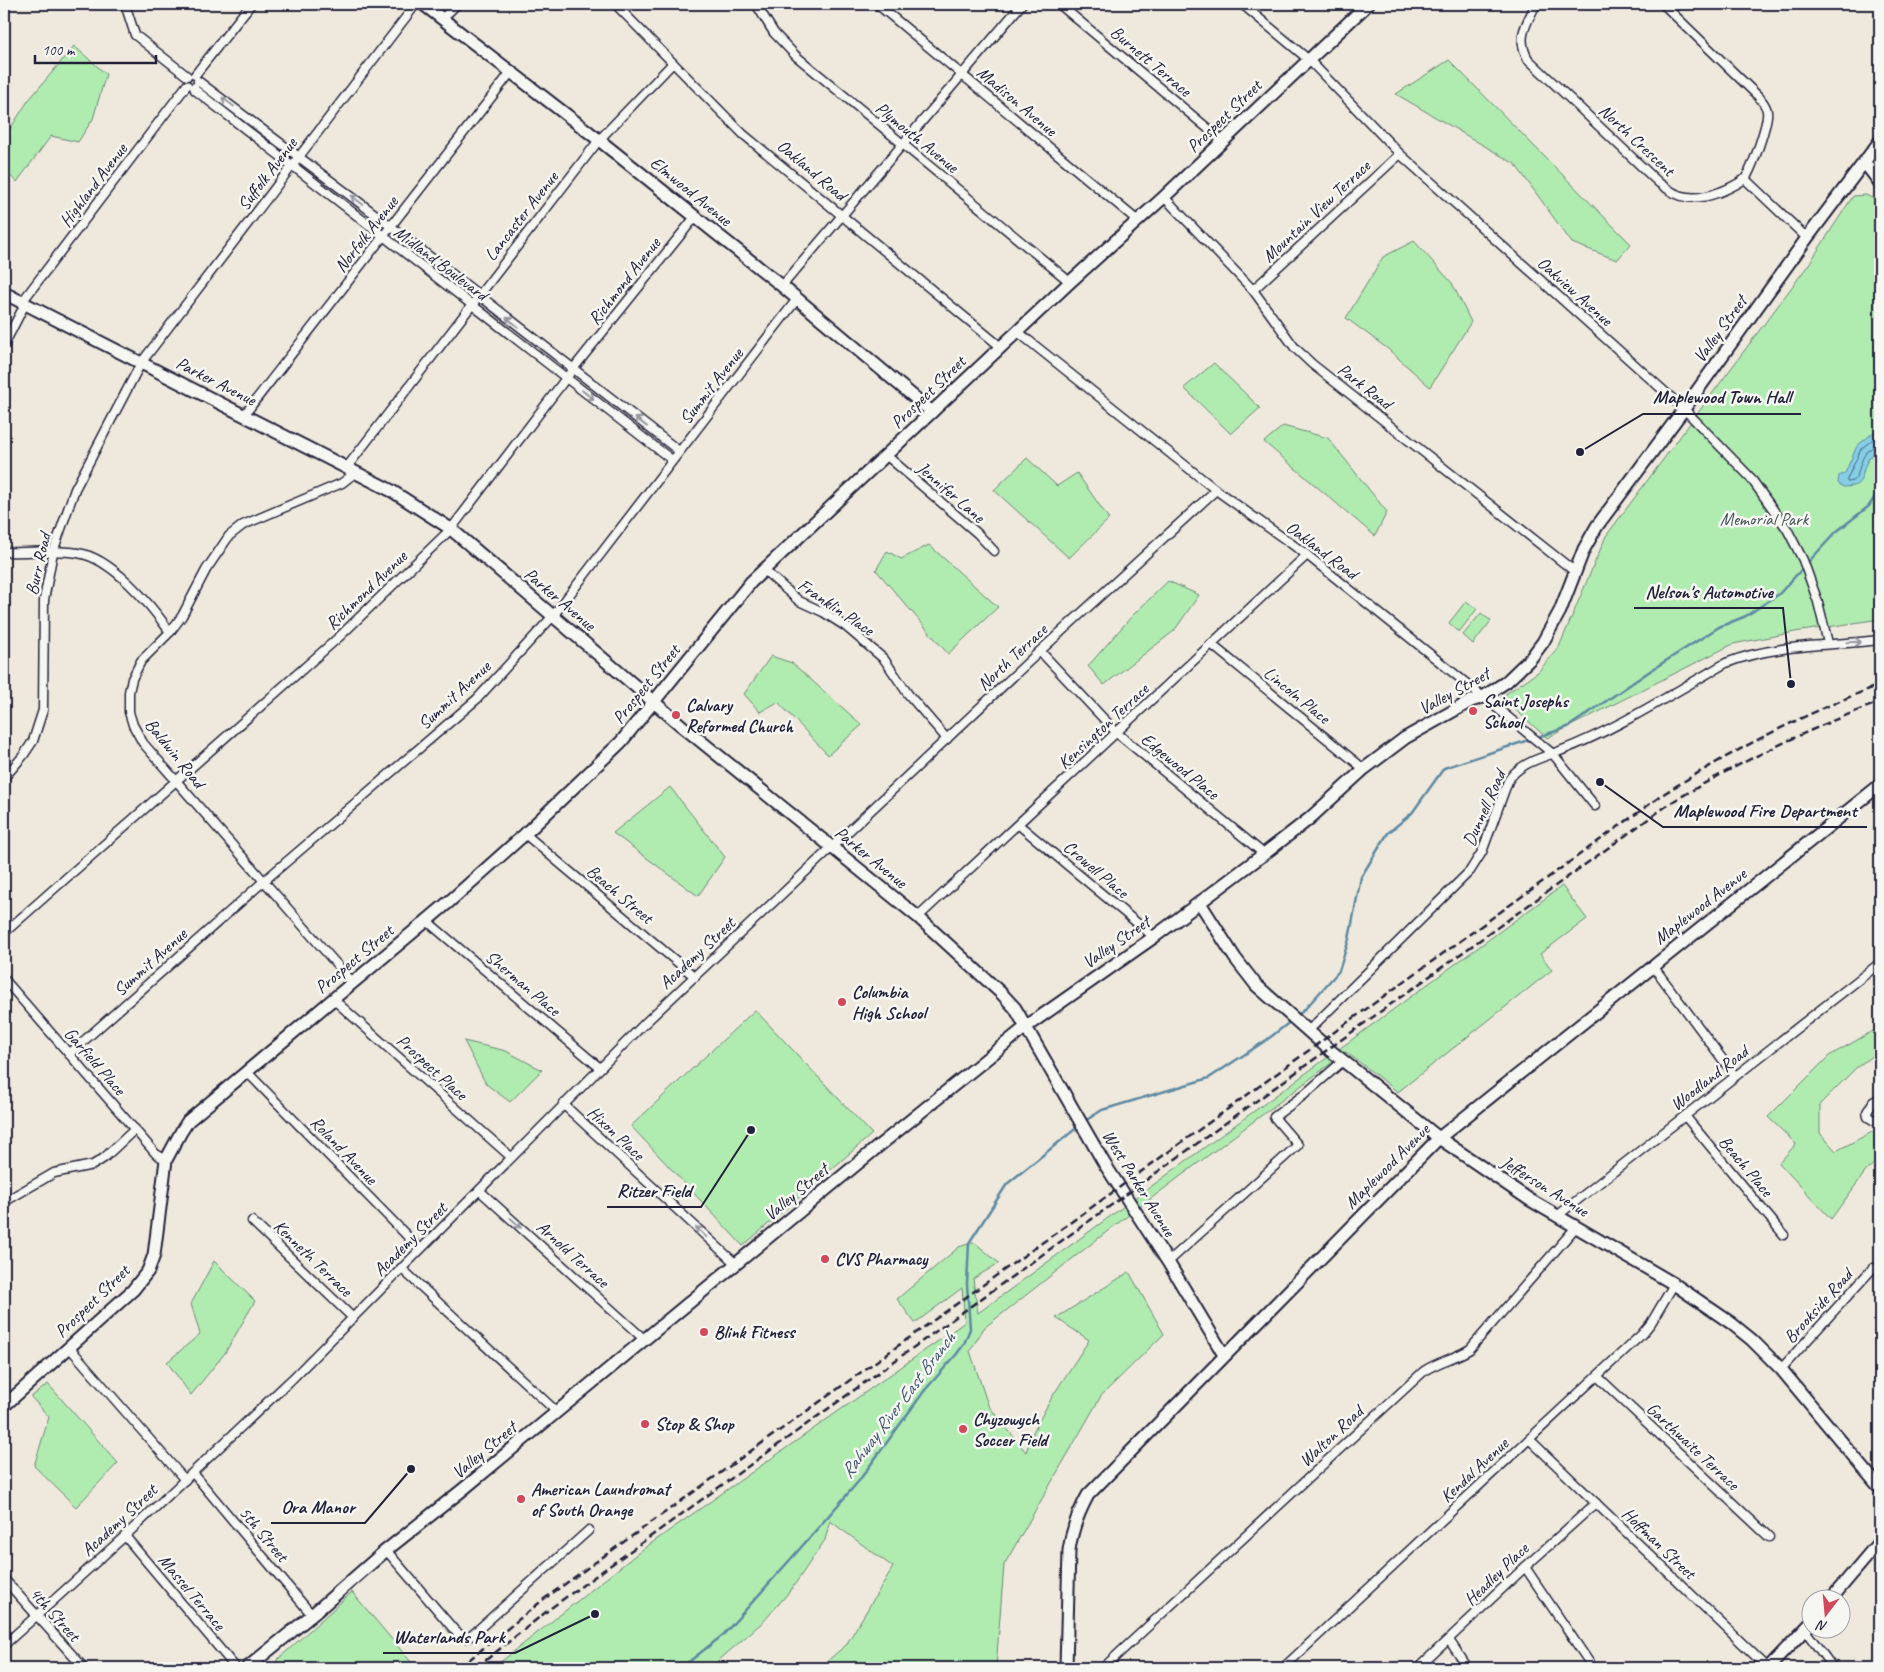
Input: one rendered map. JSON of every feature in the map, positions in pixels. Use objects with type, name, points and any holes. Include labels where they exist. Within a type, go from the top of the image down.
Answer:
[{"type":"street","points":[[4,8],[7,4]]},
{"type":"street","points":[[125,4],[136,36],[187,76],[192,74],[194,82]]},
{"type":"street","name":"Highland Avenue","points":[[4,345],[24,303],[194,82],[251,4]]},
{"type":"street","name":"Suffolk Avenue","points":[[141,363],[416,4]]},
{"type":"street","name":"Elmwood Avenue","points":[[423,4],[599,140],[782,286],[932,412]]},
{"type":"street","points":[[442,19],[457,4]]},
{"type":"street","name":"Oakland Road","points":[[615,4],[744,134],[1001,347]]},
{"type":"street","name":"Plymouth Avenue","points":[[756,4],[765,20],[784,45],[1070,282]]},
{"type":"street","name":"Madison Avenue","points":[[878,4],[1138,221]]},
{"type":"street","points":[[782,286],[1022,4]]},
{"type":"street","name":"Burnett Terrace","points":[[1059,4],[1224,142]]},
{"type":"street","name":"Oakview Avenue","points":[[1242,4],[1309,60],[1400,154],[1684,409],[1750,477],[1787,529],[1803,560],[1818,602],[1828,644]]},
{"type":"street","name":"Prospect Street","points":[[4,1406],[133,1290],[148,1271],[154,1255],[166,1160],[188,1121],[427,921],[525,834],[621,742],[751,582],[1070,282],[1224,142],[1368,4]]},
{"type":"street","name":"North Crescent","points":[[1536,4],[1522,34],[1522,42],[1528,59],[1659,183],[1677,194],[1694,198],[1727,190],[1746,178]]},
{"type":"street","points":[[1663,4],[1765,104],[1767,116],[1753,163],[1746,178],[1808,238]]},
{"type":"street","name":"Lancaster Avenue","points":[[351,470],[472,305],[599,140],[673,63]]},
{"type":"street","name":"Norfolk Avenue","points":[[244,415],[511,72]]},
{"type":"street","name":"Midland Boulevard","points":[[194,82],[299,156],[391,226],[679,452]]},
{"type":"street","name":"Midland Boulevard","points":[[194,82],[195,90],[672,460]]},
{"type":"street","name":"Valley Street","points":[[247,1668],[312,1615],[386,1550],[461,1491],[1027,1026],[1200,903],[1309,819],[1364,769],[1405,738],[1471,701],[1483,697],[1518,672],[1544,642],[1560,611],[1589,538],[1880,141]]},
{"type":"street","name":"Mountain View Terrace","points":[[1253,290],[1400,154]]},
{"type":"street","points":[[1865,163],[1880,183]]},
{"type":"street","name":"Park Road","points":[[1164,197],[1253,290],[1295,348],[1312,364],[1574,572]]},
{"type":"street","name":"Richmond Avenue","points":[[4,934],[339,637],[451,530],[566,378],[694,217]]},
{"type":"street","name":"Parker Avenue","points":[[4,293],[392,491],[451,530],[654,702],[918,917],[1002,994],[1015,1008],[1027,1026]]},
{"type":"street","name":"Summit Avenue","points":[[69,1054],[264,881],[477,699],[553,616],[797,299]]},
{"type":"street","name":"Oakland Road","points":[[1018,332],[1216,490],[1307,555],[1553,754],[1595,806]]},
{"type":"street","name":"Burr Road","points":[[4,778],[24,756],[33,741],[43,710],[44,600],[53,552],[75,489],[141,363]]},
{"type":"street","name":"Jennifer Lane","points":[[887,456],[976,533],[994,551]]},
{"type":"street","name":"Baldwin Road","points":[[351,470],[342,482],[244,525],[229,536],[206,570],[182,616],[170,632],[138,666],[130,685],[128,706],[130,719],[139,738],[353,983]]},
{"type":"street","name":"North Terrace","points":[[831,848],[1040,651],[1216,490]]},
{"type":"street","points":[[4,552],[78,553],[91,556],[113,568],[153,610],[170,632]]},
{"type":"street","name":"Kensington Terrace","points":[[918,917],[1117,734],[1307,555]]},
{"type":"street","name":"Franklin Place","points":[[764,570],[799,601],[823,612],[845,626],[884,659],[908,694],[947,739]]},
{"type":"street","name":"Dunnell Road","points":[[1308,1031],[1470,871],[1482,852],[1508,780],[1514,772],[1524,765],[1587,741],[1726,663],[1752,655],[1828,644],[1880,640]]},
{"type":"street","name":"Lincoln Place","points":[[1211,644],[1364,769]]},
{"type":"street","name":"Edgewood Place","points":[[1040,651],[1117,734],[1264,854]]},
{"type":"street","name":"Maplewood Avenue","points":[[1066,1668],[1068,1550],[1071,1532],[1088,1494],[1439,1138],[1880,785]]},
{"type":"street","name":"Crowell Place","points":[[1019,825],[1154,937]]},
{"type":"street","name":"Beach Street","points":[[525,834],[694,977]]},
{"type":"street","name":"Academy Street","points":[[4,1645],[125,1536],[292,1379],[480,1191],[563,1104],[831,848]]},
{"type":"street","name":"Jefferson Avenue","points":[[1200,903],[1250,980],[1343,1061],[1439,1138],[1530,1200],[1674,1284],[1731,1323],[1752,1340],[1781,1369],[1880,1488]]},
{"type":"street","name":"Sherman Place","points":[[427,921],[600,1068]]},
{"type":"street","name":"Woodland Road","points":[[1557,1216],[1880,963]]},
{"type":"street","points":[[1653,966],[1735,1076]]},
{"type":"street","name":"Garfield Place","points":[[4,979],[156,1154],[166,1160]]},
{"type":"street","name":"Prospect Place","points":[[333,999],[511,1157]]},
{"type":"street","name":"West Parker Avenue","points":[[1027,1026],[1125,1196],[1168,1262],[1224,1355]]},
{"type":"street","points":[[1168,1262],[1298,1145],[1274,1117],[1305,1094],[1343,1061]]},
{"type":"street","name":"Roland Avenue","points":[[247,1072],[420,1249]]},
{"type":"street","points":[[1880,1098],[1873,1102],[1867,1112],[1868,1117],[1873,1120],[1880,1118]]},
{"type":"street","name":"Hixon Place","points":[[563,1104],[737,1265]]},
{"type":"street","name":"Beach Place","points":[[1686,1116],[1784,1235]]},
{"type":"street","points":[[4,1202],[54,1173],[92,1164],[104,1158],[135,1129]]},
{"type":"street","name":"Arnold Terrace","points":[[480,1191],[645,1340]]},
{"type":"street","name":"Kenneth Terrace","points":[[252,1221],[353,1318]]},
{"type":"street","name":"Walton Road","points":[[1103,1668],[1424,1371],[1436,1363],[1460,1356],[1470,1349],[1576,1227]]},
{"type":"street","points":[[401,1268],[557,1412]]},
{"type":"street","name":"Brookside Road","points":[[1781,1369],[1873,1268],[1880,1269]]},
{"type":"street","name":"Kendal Avenue","points":[[1283,1668],[1641,1335],[1651,1323],[1674,1284]]},
{"type":"street","points":[[69,1347],[185,1480]]},
{"type":"street","name":"Garthwaite Terrace","points":[[1597,1376],[1769,1537]]},
{"type":"street","name":"Hoffman Street","points":[[1529,1439],[1768,1668]]},
{"type":"street","name":"5th Street","points":[[192,1473],[312,1615]]},
{"type":"street","name":"Headley Place","points":[[1418,1668],[1596,1503]]},
{"type":"street","points":[[386,1550],[456,1632],[466,1638],[471,1636],[589,1530]]},
{"type":"street","name":"Massel Terrace","points":[[125,1536],[236,1668]]},
{"type":"street","points":[[1838,1590],[1880,1540]]},
{"type":"street","points":[[1525,1567],[1592,1668]]},
{"type":"street","name":"4th Street","points":[[4,1579],[84,1668]]},
{"type":"street","points":[[1768,1668],[1802,1632]]},
{"type":"street","points":[[1449,1640],[1468,1668]]},
{"type":"street","points":[[1816,1640],[1833,1668]]},
{"type":"green space","points":[[74,46],[106,74],[93,119],[78,142],[51,136],[17,182],[4,170],[4,138],[28,101]]},
{"type":"green space","points":[[1449,60],[1631,244],[1617,260],[1572,243],[1515,164],[1396,94]]},
{"type":"green space","name":"Memorial Park","points":[[1866,195],[1880,202],[1880,619],[1733,644],[1547,738],[1501,697],[1538,672],[1559,647],[1606,536],[1809,264],[1853,196]]},
{"type":"green space","points":[[1414,241],[1452,283],[1471,322],[1430,387],[1388,349],[1346,318],[1383,257]]},
{"type":"green space","points":[[1214,363],[1260,408],[1231,434],[1184,388]]},
{"type":"green space","points":[[1283,426],[1328,438],[1387,512],[1375,536],[1264,442]]},
{"type":"green space","points":[[1027,458],[1057,486],[1077,473],[1109,519],[1069,558],[994,490]]},
{"type":"green space","points":[[929,545],[998,607],[948,654],[876,570],[887,551],[901,559]]},
{"type":"green space","points":[[1168,581],[1199,595],[1174,631],[1104,685],[1088,666],[1132,616]]},
{"type":"green space","points":[[1466,601],[1477,609],[1459,632],[1449,623]]},
{"type":"green space","points":[[1481,613],[1491,621],[1473,644],[1463,635]]},
{"type":"green space","points":[[771,656],[792,663],[862,725],[828,755],[778,702],[760,712],[744,694]]},
{"type":"green space","points":[[670,787],[725,857],[698,896],[613,833]]},
{"type":"green space","points":[[1562,886],[1587,919],[1540,954],[1552,970],[1398,1092],[1346,1052],[1109,1230],[984,1328],[970,1351],[988,1405],[1026,1452],[1033,1432],[1052,1397],[1089,1340],[1056,1318],[1129,1272],[1164,1334],[1101,1396],[1004,1565],[996,1668],[819,1668],[846,1645],[893,1567],[830,1521],[825,1540],[791,1590],[764,1621],[710,1668],[493,1668],[643,1549],[965,1322],[962,1288],[915,1323],[897,1299],[959,1247],[974,1242],[999,1263],[973,1279],[978,1313]]},
{"type":"green space","points":[[755,1010],[872,1134],[743,1246],[631,1126]]},
{"type":"green space","points":[[1880,1027],[1880,1050],[1856,1068],[1820,1104],[1820,1133],[1836,1151],[1880,1126],[1880,1158],[1866,1171],[1831,1219],[1779,1163],[1796,1144],[1768,1117],[1829,1056]]},
{"type":"green space","points":[[464,1041],[506,1051],[542,1070],[510,1102],[486,1084]]},
{"type":"green space","points":[[214,1261],[255,1301],[225,1353],[191,1395],[167,1362],[200,1334],[191,1304]]},
{"type":"green space","points":[[48,1384],[118,1463],[76,1507],[34,1466],[49,1417],[31,1397]]},
{"type":"green space","points":[[352,1592],[416,1668],[282,1668],[276,1661]]},
{"type":"water","points":[[1880,427],[1880,449],[1869,458],[1859,482],[1856,485],[1843,487],[1838,483],[1839,476],[1845,473],[1857,446]]},
{"type":"waterway","name":"Rahway River East Branch","points":[[1297,1016],[1339,971],[1349,939],[1361,877],[1388,833],[1412,813],[1444,768],[1568,727],[1719,627],[1746,616],[1779,594],[1836,532],[1869,506],[1880,489]]},
{"type":"waterway","name":"Rahway River East Branch","points":[[1085,1121],[1102,1110],[1209,1078],[1268,1039],[1291,1021]]},
{"type":"waterway","name":"Rahway River East Branch","points":[[681,1668],[723,1635],[797,1552],[858,1482],[925,1390],[956,1355],[964,1344],[970,1329],[967,1284],[969,1243],[1007,1184],[1079,1126]]},
{"type":"railway","points":[[459,1668],[544,1599],[1106,1197],[1665,793],[1770,733],[1880,685]]},
{"type":"railway","points":[[476,1668],[551,1608],[1672,802],[1774,748],[1880,702]]},
{"type":"place","name":"Maplewood Town Hall","points":[[1580,452]]},
{"type":"place","name":"Nelson's Automotive","points":[[1791,684]]},
{"type":"place","name":"Saint Josephs School","points":[[1473,711]]},
{"type":"place","name":"Calvary Reformed Church","points":[[676,715]]},
{"type":"place","name":"Maplewood Fire Department","points":[[1600,782]]},
{"type":"place","name":"Columbia High School","points":[[842,1002]]},
{"type":"place","name":"Ritzer Field","points":[[751,1130]]},
{"type":"place","name":"CVS Pharmacy","points":[[825,1259]]},
{"type":"place","name":"Blink Fitness","points":[[704,1332]]},
{"type":"place","name":"Stop & Shop","points":[[645,1424]]},
{"type":"place","name":"Chyzowych Soccer Field","points":[[963,1429]]},
{"type":"place","name":"Ora Manor","points":[[411,1469]]},
{"type":"place","name":"American Laundromat of South Orange","points":[[521,1499]]},
{"type":"place","name":"Waterlands Park","points":[[595,1614]]}]
